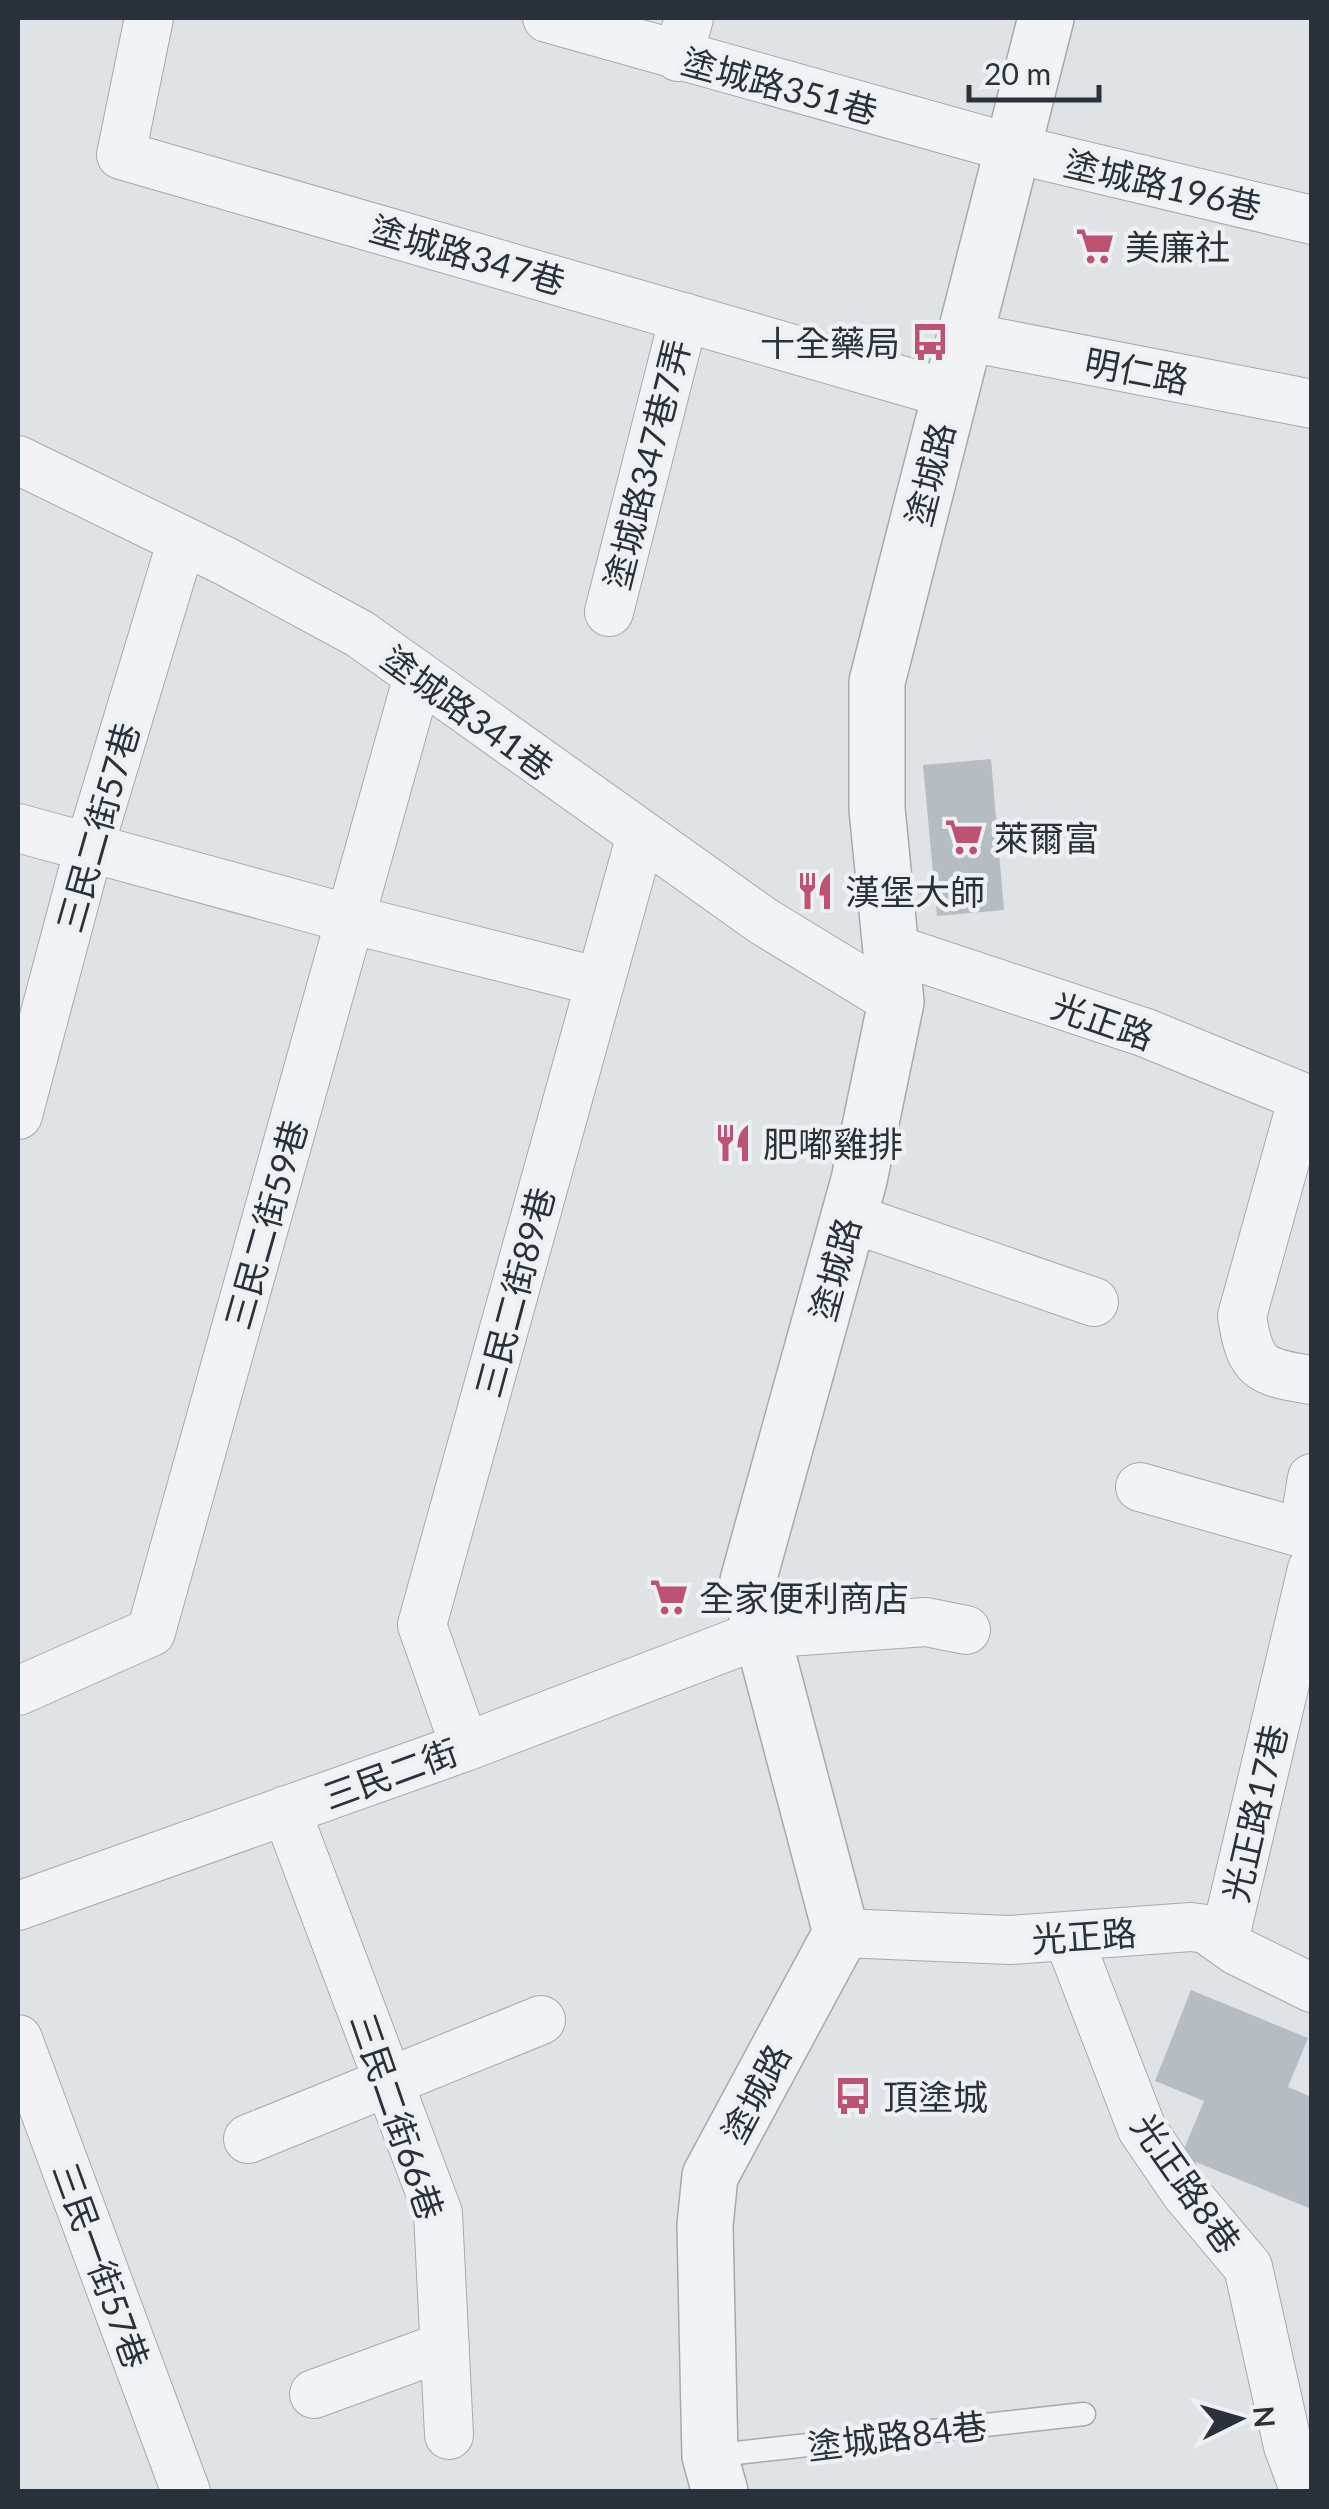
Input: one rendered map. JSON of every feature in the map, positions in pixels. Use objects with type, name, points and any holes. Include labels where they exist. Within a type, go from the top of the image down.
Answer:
[{"type":"street","name":"塗城路347巷","points":[[149,18],[121,155],[948,394]]},
{"type":"street","name":"塗城路351巷","points":[[547,18],[684,37],[1014,150]]},
{"type":"street","name":"塗城路","points":[[715,2474],[705,2243],[710,2176],[842,1933],[748,1580],[848,1216],[896,1002],[877,809],[877,682],[1046,18]]},
{"type":"street","name":"塗城路196巷","points":[[1014,150],[1312,220]]},
{"type":"street","name":"塗城路347巷7弄","points":[[609,612],[684,317]]},
{"type":"street","name":"明仁路","points":[[963,336],[1312,404]]},
{"type":"street","name":"塗城路341巷","points":[[18,460],[182,540],[360,634],[763,921],[896,1002]]},
{"type":"street","name":"三民二街57巷","points":[[18,1115],[89,848],[182,540]]},
{"type":"street","name":"三民二街59巷","points":[[18,1691],[151,1632],[418,676]]},
{"type":"street","points":[[18,828],[350,919],[600,982]]},
{"type":"street","name":"三民二街89巷","points":[[465,1746],[422,1625],[641,835]]},
{"type":"street","name":"光正路","points":[[891,948],[1146,1034],[1307,1099]]},
{"type":"street","points":[[1307,1099],[1242,1316],[1247,1349],[1258,1363],[1278,1374],[1312,1380]]},
{"type":"street","points":[[848,1216],[1094,1302]]},
{"type":"street","name":"光正路17巷","points":[[1224,1941],[1309,1546],[1312,1478]]},
{"type":"street","points":[[1140,1487],[1309,1546]]},
{"type":"street","name":"三民二街","points":[[18,1906],[465,1746],[760,1634],[947,1614]]},
{"type":"street","name":"三民二街66巷","points":[[286,1810],[438,2213],[449,2435]]},
{"type":"street","name":"光正路","points":[[842,1933],[1010,1940],[1191,1927],[1206,1929],[1312,1988]]},
{"type":"street","name":"光正路8巷","points":[[1068,1937],[1142,2130],[1185,2192],[1248,2267],[1288,2446],[1305,2492]]},
{"type":"street","points":[[248,2139],[542,2020]]},
{"type":"street","name":"三民一街57巷","points":[[18,2039],[186,2492]]},
{"type":"street","points":[[314,2394],[445,2346]]},
{"type":"lane","name":"塗城路84巷","points":[[715,2474],[1084,2414]]},
{"type":"building","name":"萊爾富","points":[[991,759],[1004,910],[937,916],[923,765]]},
{"type":"building","points":[[1191,1990],[1308,2038],[1288,2087],[1312,2097],[1309,2208],[1181,2156],[1204,2101],[1155,2081]]},
{"type":"place","name":"美廉社","points":[[1095,246]]},
{"type":"place","name":"十全藥局","points":[[930,342]]},
{"type":"place","name":"萊爾富","points":[[964,837]]},
{"type":"place","name":"漢堡大師","points":[[815,891]]},
{"type":"place","name":"肥嘟雞排","points":[[733,1143]]},
{"type":"place","name":"全家便利商店","points":[[669,1597]]},
{"type":"place","name":"頂塗城","points":[[853,2096]]}]
